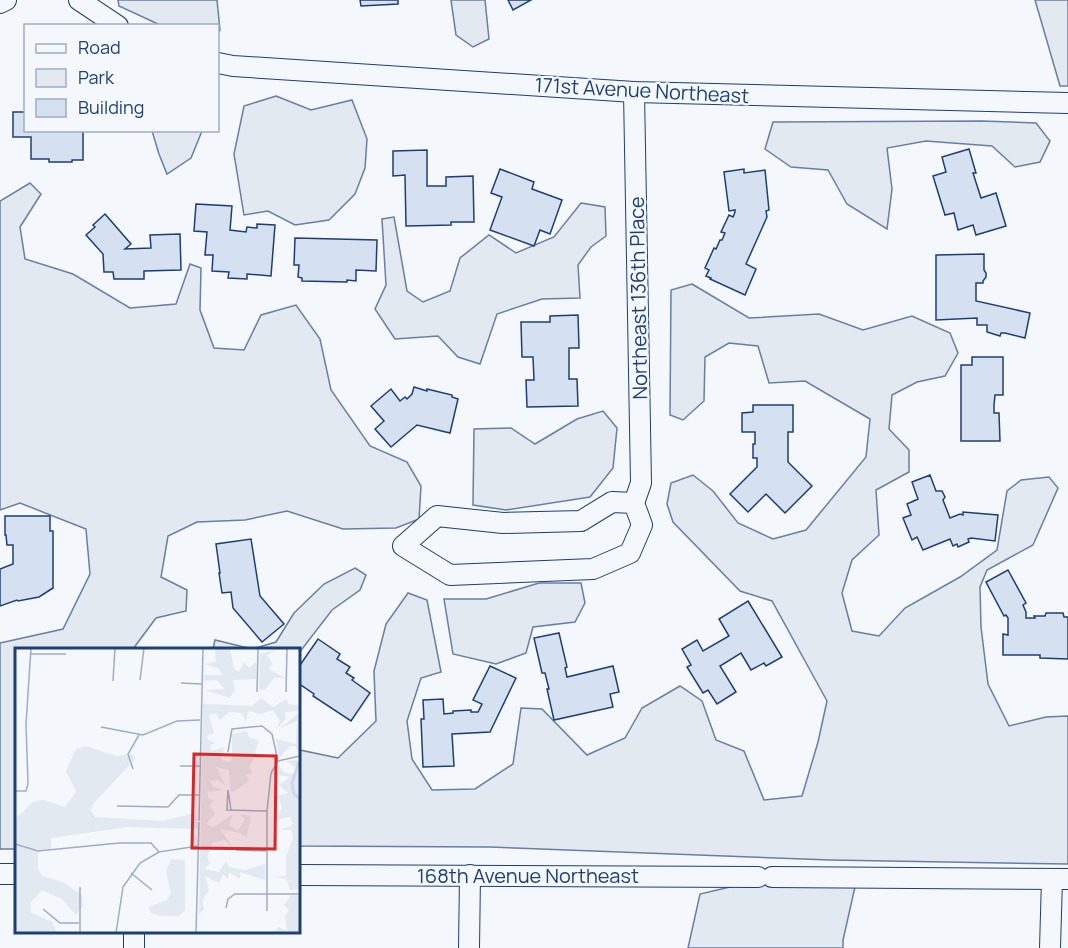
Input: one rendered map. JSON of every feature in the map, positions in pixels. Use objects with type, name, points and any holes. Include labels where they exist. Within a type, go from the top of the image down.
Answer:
[{"type":"street","points":[[0,3],[6,0]]},
{"type":"street","points":[[79,0],[115,24]]},
{"type":"street","name":"171st Avenue Northeast","points":[[219,63],[233,66],[634,92],[1068,103]]},
{"type":"street","name":"Northeast 136th Place","points":[[634,92],[640,483],[634,503],[642,525],[630,553],[593,569],[450,574],[403,546],[437,516],[503,523],[581,521],[612,502],[634,503]]},
{"type":"street","name":"168th Avenue Northeast","points":[[300,875],[1060,879]]},
{"type":"street","points":[[469,948],[470,875]]},
{"type":"street","points":[[1050,948],[1060,879]]},
{"type":"green space","points":[[118,0],[217,0],[220,30],[219,32],[219,24],[158,24],[119,6]]},
{"type":"green space","points":[[451,0],[485,0],[489,39],[473,47],[456,35]]},
{"type":"green space","points":[[1035,0],[1068,0],[1068,86],[1060,86]]},
{"type":"green space","points":[[276,96],[311,110],[352,100],[367,139],[365,168],[355,194],[329,220],[295,225],[268,211],[244,215],[234,154],[244,106]]},
{"type":"green space","points":[[773,122],[1036,123],[1050,141],[1040,162],[1015,167],[992,146],[926,141],[887,148],[892,189],[887,229],[847,204],[828,170],[791,167],[765,149]]},
{"type":"green space","points":[[153,132],[202,132],[191,158],[167,174]]},
{"type":"green space","points":[[30,183],[41,194],[20,227],[25,259],[73,274],[130,308],[176,304],[190,264],[201,268],[200,310],[214,348],[244,350],[261,315],[296,305],[320,339],[331,390],[370,446],[407,462],[421,486],[419,519],[396,528],[343,529],[287,511],[245,520],[197,522],[168,536],[161,577],[187,590],[186,611],[156,618],[134,648],[15,648],[15,849],[0,849],[0,643],[63,629],[90,574],[86,529],[20,503],[0,510],[0,201]]},
{"type":"green space","points":[[581,203],[605,207],[606,236],[591,247],[578,265],[580,298],[542,299],[497,314],[480,364],[458,357],[438,336],[395,339],[375,309],[386,285],[382,219],[394,217],[407,291],[423,302],[450,291],[460,258],[489,235],[516,253],[554,237]]},
{"type":"green space","points":[[692,284],[749,318],[819,314],[863,330],[912,316],[950,333],[958,353],[945,376],[917,382],[892,395],[889,429],[909,450],[909,472],[876,490],[879,535],[852,560],[842,593],[852,631],[879,636],[905,608],[960,577],[997,550],[1007,491],[1021,480],[1049,477],[1058,488],[1033,545],[987,570],[980,587],[981,627],[988,684],[1009,726],[1046,717],[1068,716],[1068,864],[830,860],[489,847],[300,846],[300,750],[338,758],[376,721],[374,671],[386,624],[408,593],[427,600],[441,672],[421,678],[407,721],[412,759],[432,790],[475,789],[513,764],[521,708],[542,709],[587,755],[625,738],[642,708],[680,686],[702,701],[716,740],[744,751],[764,800],[802,796],[827,701],[772,601],[740,591],[673,522],[667,504],[671,483],[693,475],[713,491],[738,523],[773,539],[806,530],[866,457],[870,419],[805,381],[769,383],[758,346],[729,343],[705,357],[704,401],[683,420],[670,415],[671,290]]},
{"type":"green space","points":[[603,411],[617,428],[613,468],[590,497],[506,510],[473,505],[474,429],[511,428],[535,444],[577,419]]},
{"type":"green space","points":[[355,568],[366,575],[360,590],[332,610],[300,652],[300,648],[255,648],[276,642],[294,613],[324,584]]},
{"type":"green space","points":[[539,583],[581,583],[585,603],[575,622],[533,627],[526,653],[496,664],[453,654],[444,599],[486,599]]},
{"type":"green space","points":[[215,640],[248,648],[213,648]]},
{"type":"green space","points":[[772,877],[857,878],[843,948],[688,948],[700,894]]},
{"type":"building","points":[[360,0],[398,0],[398,4],[361,6]]},
{"type":"building","points":[[508,0],[531,0],[513,10]]},
{"type":"building","points":[[13,112],[24,112],[24,132],[83,132],[83,160],[49,162],[49,159],[31,159],[31,137],[13,137]]},
{"type":"building","points":[[969,149],[976,173],[973,173],[981,198],[996,193],[1006,226],[976,235],[973,225],[958,230],[954,213],[945,215],[933,176],[946,172],[942,157]]},
{"type":"building","points":[[427,150],[427,186],[446,186],[446,177],[473,176],[474,222],[406,226],[405,175],[393,176],[393,151]]},
{"type":"building","points":[[500,169],[534,182],[532,189],[562,200],[550,234],[540,230],[534,246],[490,230],[502,197],[491,193]]},
{"type":"building","points":[[744,169],[744,173],[765,170],[769,210],[766,211],[767,217],[746,264],[756,269],[745,295],[710,279],[706,276],[709,270],[705,268],[714,248],[716,249],[722,240],[725,233],[721,232],[729,215],[733,217],[735,212],[735,210],[729,211],[724,172]]},
{"type":"building","points":[[196,204],[232,206],[230,230],[246,232],[247,227],[257,228],[257,224],[275,225],[271,276],[247,274],[247,279],[228,278],[229,272],[212,271],[213,255],[205,255],[207,232],[194,231]]},
{"type":"building","points":[[105,214],[131,244],[125,249],[151,248],[150,235],[180,234],[181,270],[144,271],[144,279],[114,279],[113,272],[104,272],[103,254],[86,235]]},
{"type":"building","points":[[295,238],[377,240],[376,271],[356,270],[356,281],[302,281],[302,278],[298,277],[299,265],[294,265]]},
{"type":"building","points":[[984,254],[986,277],[983,283],[976,283],[976,301],[1030,313],[1025,338],[1005,333],[1001,333],[1000,336],[987,332],[987,325],[977,325],[977,318],[936,320],[936,255]]},
{"type":"building","points":[[578,315],[579,348],[569,348],[569,379],[577,379],[578,406],[527,407],[526,380],[534,380],[533,357],[522,357],[521,322],[550,322],[550,316]]},
{"type":"building","points":[[972,357],[1003,357],[1003,395],[995,395],[994,405],[994,413],[999,413],[1000,441],[961,441],[961,365],[972,365]]},
{"type":"building","points":[[414,387],[452,395],[458,399],[450,433],[417,425],[391,447],[375,429],[384,421],[371,406],[391,389],[400,401],[405,397],[407,399]]},
{"type":"building","points":[[753,405],[793,405],[793,432],[788,432],[788,462],[812,486],[785,513],[766,494],[748,512],[730,494],[757,467],[757,458],[753,458],[755,432],[742,432],[742,413],[753,412]]},
{"type":"building","points":[[930,475],[936,491],[942,491],[945,497],[943,500],[950,518],[963,515],[963,512],[998,515],[995,541],[971,538],[968,539],[969,542],[958,547],[957,544],[953,546],[950,539],[923,550],[917,537],[912,540],[903,518],[911,515],[907,504],[918,499],[912,482]]},
{"type":"building","points":[[5,516],[50,516],[50,531],[53,531],[53,588],[39,597],[17,600],[0,606],[0,569],[13,564],[13,545],[7,545],[5,535]]},
{"type":"building","points":[[251,539],[260,596],[284,624],[262,642],[233,608],[231,592],[222,593],[219,573],[216,544]]},
{"type":"building","points":[[1008,570],[1026,603],[1023,605],[1026,618],[1045,616],[1046,613],[1063,613],[1064,617],[1068,617],[1068,659],[1040,658],[1040,655],[1003,655],[1003,634],[1008,635],[1008,618],[1004,616],[986,582]]},
{"type":"building","points":[[748,601],[782,657],[766,666],[764,663],[751,670],[741,653],[720,666],[736,692],[717,704],[708,690],[703,693],[687,667],[691,665],[682,649],[697,640],[703,651],[729,636],[719,619]]},
{"type":"building","points":[[559,633],[567,677],[613,666],[619,692],[610,694],[613,707],[554,720],[547,689],[549,689],[545,673],[542,673],[534,638]]},
{"type":"building","points":[[318,639],[340,654],[337,659],[350,667],[346,673],[370,693],[351,721],[313,696],[314,694],[300,684],[300,665]]},
{"type":"building","points":[[490,666],[516,678],[490,732],[452,734],[454,766],[423,767],[421,719],[424,719],[423,700],[443,699],[444,714],[453,713],[453,711],[478,712],[482,704],[473,700]]}]
